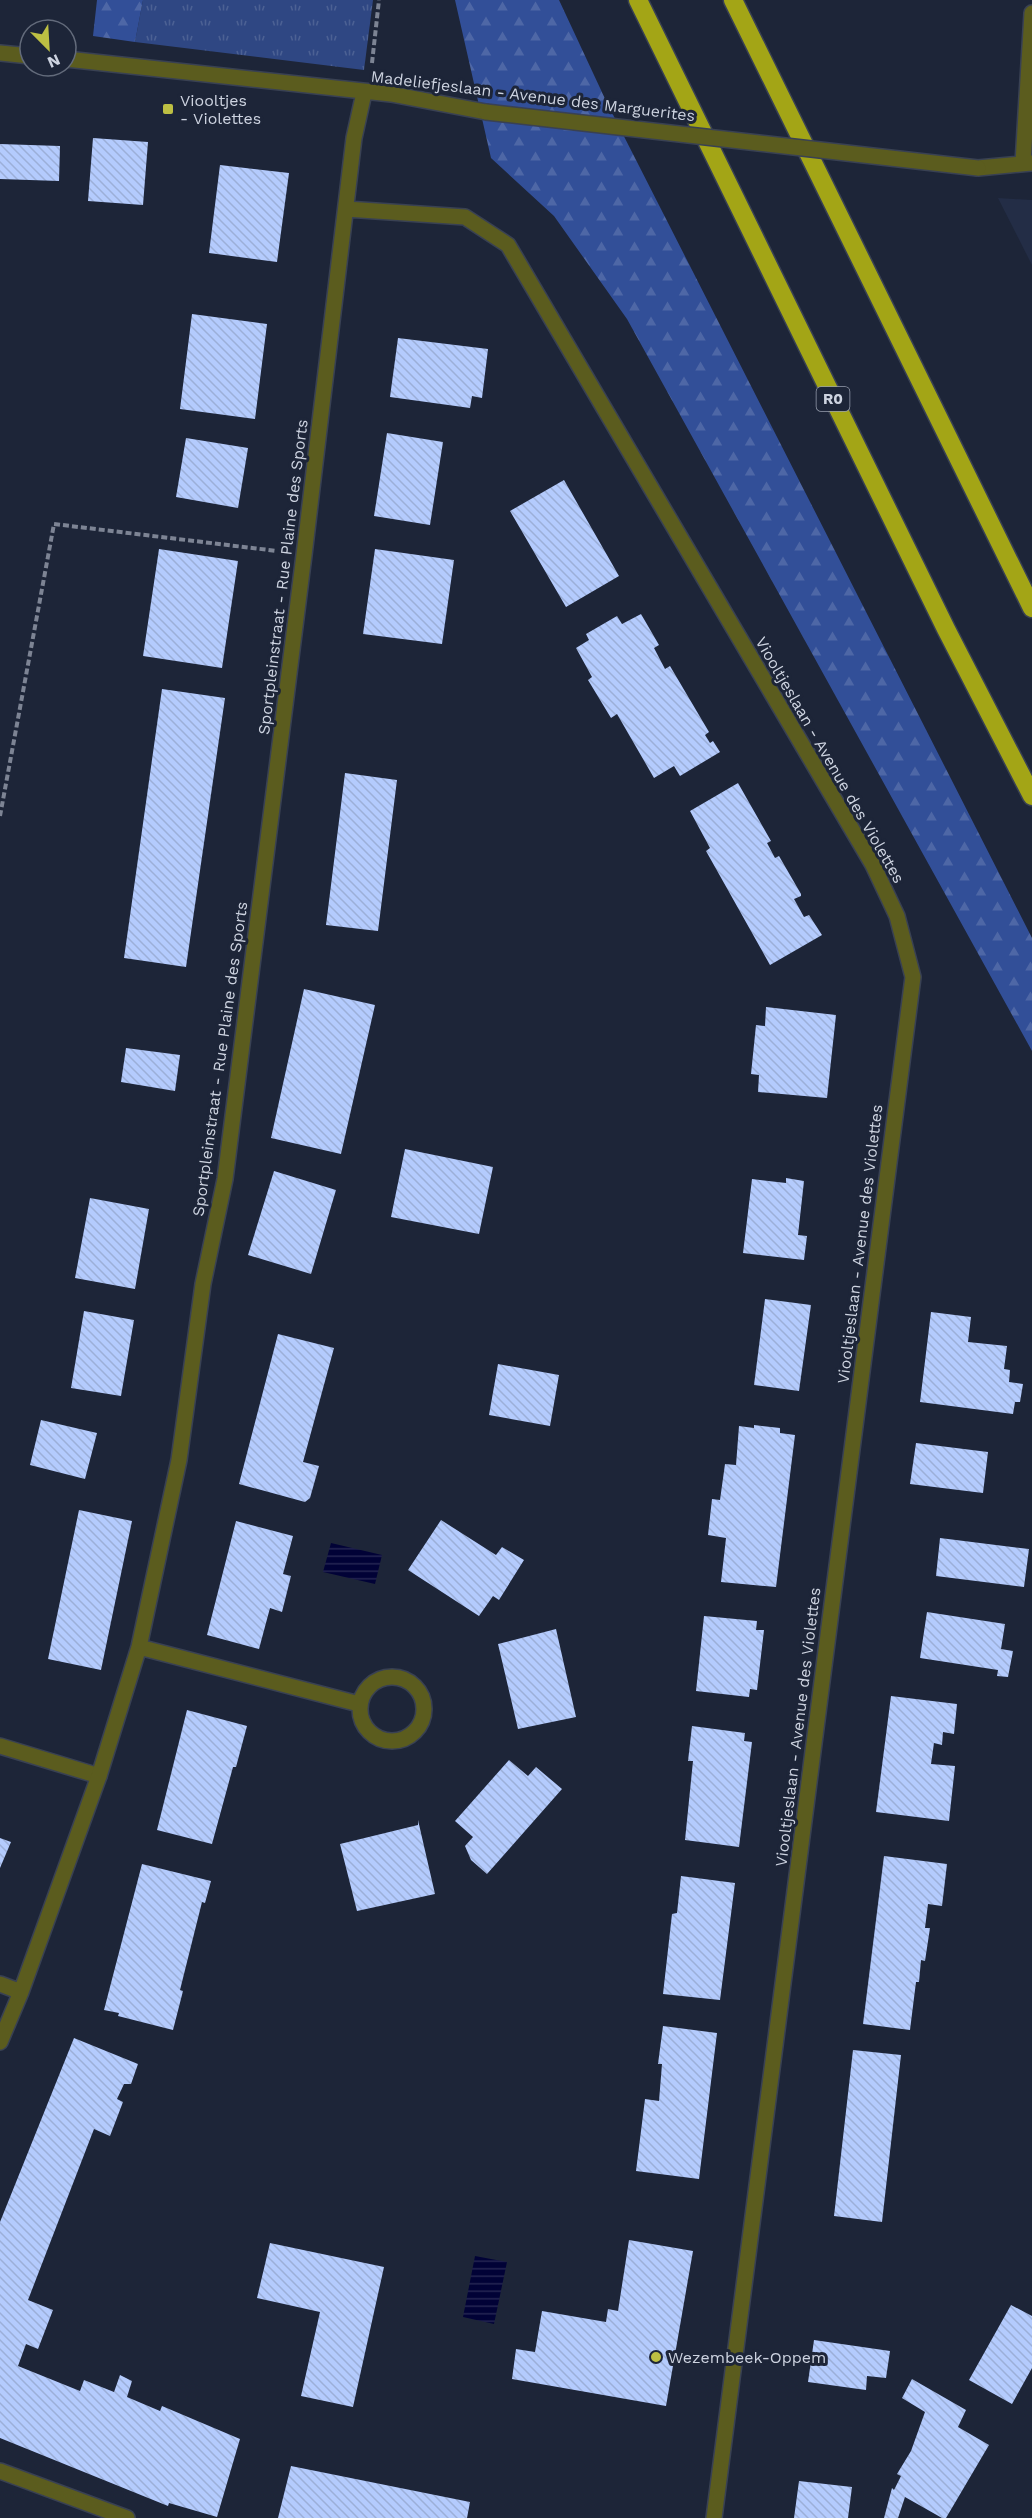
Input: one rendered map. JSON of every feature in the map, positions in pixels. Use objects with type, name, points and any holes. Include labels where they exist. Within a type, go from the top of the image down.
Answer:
[{"type":"highway","name":"R0","points":[[639,0],[946,629],[1032,796]]},
{"type":"highway","points":[[733,0],[1032,608]]},
{"type":"street","points":[[1028,163],[1032,13]]},
{"type":"street","points":[[0,53],[18,55]]},
{"type":"street","name":"Madeliefjeslaan - Avenue des Marguerites","points":[[78,60],[364,93],[391,94],[486,112],[978,168],[1028,163]]},
{"type":"street","name":"Sportpleinstraat - Rue Plaine des Sports","points":[[0,2042],[21,1992],[99,1776],[139,1647],[179,1460],[203,1284],[225,1179],[354,138],[364,93]]},
{"type":"street","name":"Viooltjeslaan - Avenue des Violettes","points":[[346,209],[465,217],[508,244],[873,865],[897,916],[913,977],[714,2518]]},
{"type":"street","points":[[139,1647],[359,1704]]},
{"type":"street","points":[[397,1677],[414,1686],[422,1697],[423,1720],[416,1731],[405,1738],[395,1741],[381,1739],[366,1729],[359,1713],[359,1704],[365,1692],[376,1680],[397,1677]]},
{"type":"street","points":[[0,1746],[99,1776]]},
{"type":"street","points":[[0,1984],[21,1992]]},
{"type":"street","points":[[0,2470],[127,2518]]},
{"type":"path","points":[[364,93],[371,73],[379,0]]},
{"type":"path","points":[[0,816],[54,524],[304,555]]},
{"type":"shaded area","points":[[998,198],[1032,200],[1032,265]]},
{"type":"shaded area","points":[[331,1543],[382,1555],[375,1584],[323,1572]]},
{"type":"shaded area","points":[[475,2256],[507,2262],[494,2324],[463,2317]]},
{"type":"green space","points":[[97,0],[143,0],[135,42],[93,36]]},
{"type":"green space","points":[[143,0],[373,0],[364,70],[135,42]]},
{"type":"green space","points":[[455,0],[559,0],[607,103],[1032,938],[1032,1051],[627,319],[554,216],[491,158]]},
{"type":"building","points":[[93,138],[148,142],[143,205],[88,201]]},
{"type":"building","points":[[0,144],[60,146],[59,181],[0,179]]},
{"type":"building","points":[[220,165],[289,173],[277,262],[209,253]]},
{"type":"building","points":[[192,314],[267,324],[255,419],[180,409]]},
{"type":"building","points":[[398,338],[488,349],[482,398],[472,396],[470,408],[390,397]]},
{"type":"building","points":[[387,433],[443,442],[430,525],[374,516]]},
{"type":"building","points":[[186,438],[248,448],[238,508],[176,497]]},
{"type":"building","points":[[564,480],[619,576],[566,607],[510,511]]},
{"type":"building","points":[[159,549],[238,561],[222,668],[143,656]]},
{"type":"building","points":[[375,549],[454,560],[442,644],[363,634]]},
{"type":"building","points":[[641,614],[659,645],[654,648],[665,669],[670,666],[709,732],[705,735],[710,743],[713,741],[720,752],[680,776],[674,766],[654,778],[617,714],[611,718],[588,680],[592,677],[576,648],[589,640],[586,634],[617,616],[622,624]]},
{"type":"building","points":[[162,689],[225,698],[186,967],[124,958]]},
{"type":"building","points":[[345,773],[397,780],[378,931],[326,925]]},
{"type":"building","points":[[738,783],[771,841],[767,843],[775,858],[779,856],[801,894],[794,899],[804,917],[809,915],[822,935],[770,965],[706,851],[710,848],[690,811]]},
{"type":"building","points":[[304,989],[375,1005],[341,1154],[271,1138]]},
{"type":"building","points":[[766,1007],[836,1015],[827,1098],[758,1092],[759,1075],[751,1074],[756,1025],[765,1026]]},
{"type":"building","points":[[126,1048],[180,1055],[175,1091],[121,1082]]},
{"type":"building","points":[[405,1149],[493,1167],[479,1234],[391,1217]]},
{"type":"building","points":[[274,1171],[336,1190],[311,1274],[248,1255]]},
{"type":"building","points":[[786,1178],[804,1181],[798,1235],[807,1236],[804,1260],[743,1253],[752,1179],[786,1183]]},
{"type":"building","points":[[90,1198],[149,1209],[135,1289],[75,1278]]},
{"type":"building","points":[[765,1299],[811,1305],[799,1391],[754,1385]]},
{"type":"building","points":[[84,1311],[134,1320],[121,1396],[71,1388]]},
{"type":"building","points":[[931,1312],[971,1317],[968,1342],[1007,1346],[1004,1369],[1010,1370],[1009,1382],[1023,1384],[1020,1402],[1015,1402],[1013,1414],[920,1402]]},
{"type":"building","points":[[278,1334],[334,1348],[303,1462],[319,1466],[310,1498],[305,1502],[239,1484]]},
{"type":"building","points":[[498,1364],[559,1375],[550,1426],[489,1415]]},
{"type":"building","points":[[41,1420],[97,1433],[85,1479],[30,1465]]},
{"type":"building","points":[[754,1425],[780,1428],[780,1433],[795,1435],[776,1587],[721,1582],[726,1538],[708,1535],[712,1499],[720,1500],[725,1464],[736,1465],[739,1426],[754,1428]]},
{"type":"building","points":[[916,1443],[988,1452],[983,1493],[910,1484]]},
{"type":"building","points":[[79,1510],[132,1521],[101,1670],[48,1659]]},
{"type":"building","points":[[441,1520],[496,1555],[502,1547],[524,1560],[499,1600],[493,1596],[479,1616],[408,1570]]},
{"type":"building","points":[[236,1521],[293,1536],[283,1574],[291,1576],[282,1612],[270,1608],[259,1649],[207,1635]]},
{"type":"building","points":[[940,1538],[1029,1549],[1024,1587],[936,1576]]},
{"type":"building","points":[[927,1612],[1005,1624],[1001,1649],[1013,1651],[1008,1677],[997,1676],[998,1670],[920,1658]]},
{"type":"building","points":[[704,1616],[757,1621],[756,1630],[764,1630],[757,1690],[750,1689],[749,1697],[696,1691]]},
{"type":"building","points":[[556,1629],[576,1717],[518,1729],[498,1644]]},
{"type":"building","points":[[891,1696],[957,1704],[954,1734],[943,1732],[942,1745],[934,1743],[931,1764],[955,1766],[949,1821],[876,1812]]},
{"type":"building","points":[[187,1710],[247,1726],[212,1844],[157,1830]]},
{"type":"building","points":[[692,1726],[745,1733],[744,1741],[752,1742],[739,1847],[685,1840],[693,1761],[688,1761]]},
{"type":"building","points":[[509,1760],[528,1776],[536,1767],[562,1789],[487,1874],[471,1860],[465,1846],[473,1837],[455,1821]]},
{"type":"building","points":[[418,1820],[435,1894],[357,1911],[340,1844],[418,1825]]},
{"type":"building","points":[[0,1838],[11,1842],[0,1868]]},
{"type":"building","points":[[884,1856],[947,1864],[942,1906],[928,1904],[925,1928],[930,1928],[925,1961],[921,1960],[919,1982],[916,1982],[910,2030],[863,2024]]},
{"type":"building","points":[[142,1864],[211,1881],[205,1903],[202,1902],[180,1990],[183,1991],[173,2030],[118,2016],[119,2013],[104,2010]]},
{"type":"building","points":[[681,1876],[735,1883],[720,2000],[663,1994],[672,1914],[677,1913]]},
{"type":"building","points":[[663,2026],[717,2033],[699,2179],[636,2171],[645,2099],[659,2101],[662,2064],[658,2064]]},
{"type":"building","points":[[74,2038],[138,2064],[131,2084],[124,2084],[117,2099],[123,2102],[110,2136],[94,2129],[28,2300],[53,2310],[38,2349],[26,2344],[18,2366],[80,2391],[84,2380],[114,2392],[120,2375],[132,2381],[127,2397],[160,2411],[162,2406],[240,2439],[217,2517],[169,2503],[168,2506],[0,2438],[0,2222]]},
{"type":"building","points":[[853,2050],[901,2055],[882,2222],[834,2216]]},
{"type":"building","points":[[629,2240],[693,2251],[666,2406],[512,2379],[516,2349],[535,2352],[542,2311],[606,2322],[608,2309],[618,2311]]},
{"type":"building","points":[[270,2243],[384,2267],[353,2407],[301,2396],[320,2312],[257,2298]]},
{"type":"building","points":[[1011,2305],[1032,2316],[1032,2368],[1012,2404],[969,2380]]},
{"type":"building","points":[[814,2340],[890,2351],[886,2378],[867,2376],[866,2390],[808,2382]]},
{"type":"building","points":[[912,2379],[966,2410],[958,2427],[989,2445],[946,2518],[942,2518],[905,2497],[898,2518],[884,2518],[892,2488],[894,2490],[901,2476],[897,2474],[911,2451],[925,2412],[902,2398]]},
{"type":"building","points":[[291,2466],[470,2502],[467,2518],[278,2518]]},
{"type":"building","points":[[799,2481],[852,2487],[848,2518],[794,2518]]},
{"type":"place","name":"Viooltjes - Violettes","points":[[168,109]]},
{"type":"place","name":"Wezembeek-Oppem","points":[[656,2357]]}]
